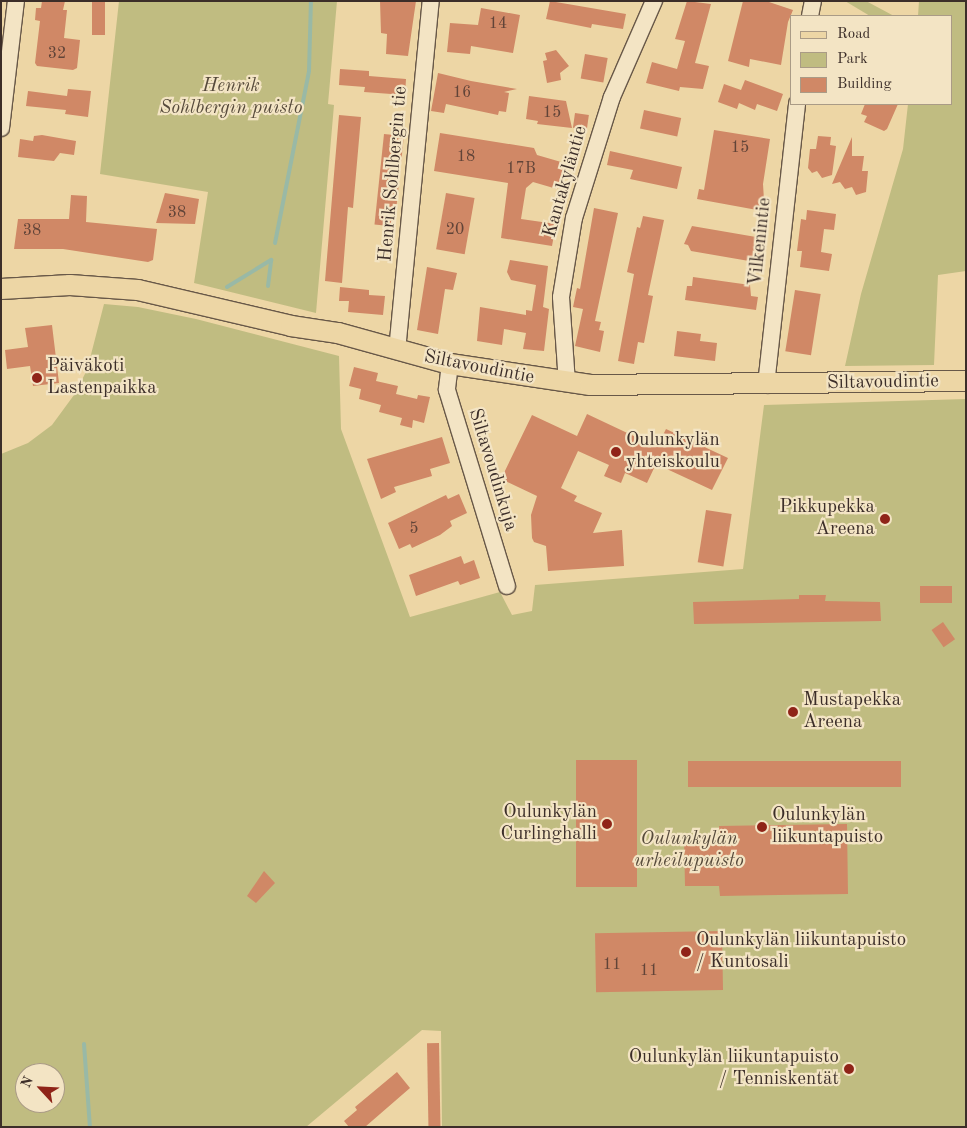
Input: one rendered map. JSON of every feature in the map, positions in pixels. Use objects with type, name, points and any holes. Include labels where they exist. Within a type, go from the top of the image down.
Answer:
[{"type":"main road","name":"Siltavoudintie","points":[[1,289],[70,284],[138,290],[291,326],[338,333],[397,351],[450,364],[567,383],[613,386],[966,381]]},
{"type":"street","points":[[1,128],[7,19],[16,1]]},
{"type":"street","name":"Henrik Sohlbergin tie","points":[[397,351],[431,1]]},
{"type":"street","name":"Kantakyläntie","points":[[567,383],[561,297],[574,218],[612,97],[654,1]]},
{"type":"street","points":[[810,15],[813,1]]},
{"type":"street","name":"Vilkenintie","points":[[766,385],[797,105]]},
{"type":"street","name":"Siltavoudinkuja","points":[[450,364],[447,390],[507,586]]},
{"type":"green space","name":"Henrik Sohlbergin puisto","points":[[119,1],[337,1],[328,104],[334,105],[316,313],[194,283],[208,192],[100,174]]},
{"type":"green space","points":[[845,1],[866,1],[892,15],[868,15]]},
{"type":"green space","points":[[919,1],[966,1],[966,271],[938,275],[934,365],[845,366],[861,294],[903,149],[908,105],[952,105],[952,15],[918,15]]},
{"type":"green space","name":"Oulunkylän urheilupuisto","points":[[104,304],[138,307],[196,319],[339,356],[341,429],[410,617],[500,592],[512,615],[532,611],[535,585],[743,569],[764,405],[966,399],[966,1127],[442,1127],[441,1031],[422,1030],[306,1127],[1,1127],[1,454],[28,443],[52,425],[74,395],[87,370]]},
{"type":"building","points":[[42,1],[65,1],[63,10],[67,10],[64,38],[80,40],[77,68],[73,70],[37,66],[35,63],[40,21],[35,20],[36,8],[41,8]]},
{"type":"building","points":[[92,1],[105,1],[105,35],[92,35]]},
{"type":"building","points":[[380,1],[416,1],[408,56],[386,54],[387,34],[381,33]]},
{"type":"building","points":[[550,1],[626,14],[623,29],[592,24],[591,28],[546,19]]},
{"type":"building","points":[[687,1],[711,4],[695,63],[709,66],[703,89],[680,87],[679,91],[646,83],[652,62],[677,69],[685,41],[675,39]]},
{"type":"building","points":[[743,1],[766,1],[793,10],[788,22],[781,65],[750,59],[749,67],[728,61]]},
{"type":"building","points":[[481,8],[520,15],[513,53],[471,46],[470,54],[447,52],[450,23],[478,25]]},
{"type":"building","points":[[556,50],[569,66],[560,73],[561,80],[547,83],[543,61],[547,60],[545,53]]},
{"type":"building","points":[[585,54],[608,58],[603,83],[581,79]]},
{"type":"building","points":[[340,69],[369,71],[369,76],[406,79],[405,95],[364,92],[365,87],[339,85]]},
{"type":"building","points":[[438,73],[517,89],[504,92],[509,93],[506,112],[499,111],[498,115],[446,104],[444,113],[431,111]]},
{"type":"building","points":[[745,80],[783,94],[777,111],[757,104],[755,110],[739,103],[737,109],[718,102],[724,84],[741,90]]},
{"type":"building","points":[[68,89],[91,91],[88,117],[65,114],[66,110],[26,106],[28,91],[67,96]]},
{"type":"building","points":[[529,96],[566,101],[572,128],[537,124],[538,121],[526,119]]},
{"type":"building","points":[[865,105],[898,105],[887,129],[884,131],[864,122],[867,116],[861,114]]},
{"type":"building","points":[[644,110],[681,118],[677,136],[640,129]]},
{"type":"building","points":[[575,113],[589,115],[587,130],[573,128]]},
{"type":"building","points":[[339,115],[361,117],[353,208],[348,207],[342,283],[325,281]]},
{"type":"building","points":[[714,130],[770,139],[763,184],[764,200],[770,201],[768,212],[697,199],[699,189],[704,190]]},
{"type":"building","points":[[440,133],[534,148],[537,155],[568,164],[557,189],[533,182],[526,188],[521,219],[556,224],[552,246],[501,238],[508,183],[434,171]]},
{"type":"building","points":[[384,134],[404,136],[394,227],[374,225]]},
{"type":"building","points":[[42,135],[76,141],[74,155],[60,153],[54,161],[18,157],[20,139],[33,141],[34,136]]},
{"type":"building","points":[[818,136],[831,137],[830,145],[836,146],[832,175],[822,178],[817,171],[812,173],[808,168],[810,149],[816,149]]},
{"type":"building","points":[[852,137],[852,156],[864,156],[862,171],[868,171],[866,192],[856,195],[852,187],[845,189],[840,182],[832,184]]},
{"type":"building","points":[[610,151],[682,167],[677,189],[630,179],[633,170],[607,165]]},
{"type":"building","points":[[165,193],[199,199],[195,224],[156,223]]},
{"type":"building","points":[[446,193],[475,198],[465,254],[436,249]]},
{"type":"building","points":[[71,195],[87,196],[86,222],[157,229],[153,260],[148,262],[63,249],[14,249],[18,219],[69,219]]},
{"type":"building","points":[[594,208],[618,213],[595,321],[601,322],[599,330],[604,331],[600,352],[575,346],[583,309],[573,307],[577,288],[580,289]]},
{"type":"building","points":[[807,210],[836,214],[834,230],[824,229],[821,252],[832,254],[829,271],[800,267],[802,251],[797,251],[801,219],[806,220]]},
{"type":"building","points":[[643,216],[664,220],[648,295],[653,296],[644,343],[638,342],[634,364],[618,361],[634,274],[627,272],[637,227],[640,228]]},
{"type":"building","points":[[692,226],[756,237],[756,241],[763,242],[761,258],[753,257],[749,261],[691,251],[688,245],[684,244]]},
{"type":"building","points":[[510,260],[548,266],[543,307],[549,309],[544,351],[523,349],[526,333],[504,329],[502,345],[477,341],[480,307],[526,315],[526,310],[532,311],[536,285],[511,280],[507,272]]},
{"type":"building","points":[[427,267],[457,273],[453,290],[445,289],[438,334],[417,330]]},
{"type":"building","points":[[693,277],[750,285],[751,296],[758,297],[756,310],[685,300],[687,286],[692,286]]},
{"type":"building","points":[[340,287],[369,290],[369,295],[385,296],[383,315],[348,312],[349,301],[339,301]]},
{"type":"building","points":[[795,290],[821,294],[811,355],[785,351]]},
{"type":"building","points":[[52,325],[59,383],[33,386],[30,366],[7,369],[5,350],[28,347],[25,328]]},
{"type":"building","points":[[677,331],[701,334],[700,341],[717,343],[715,361],[674,356]]},
{"type":"building","points":[[354,367],[378,373],[376,381],[398,386],[396,394],[417,399],[418,395],[430,397],[424,423],[413,420],[412,428],[400,425],[402,418],[379,412],[381,405],[359,399],[361,389],[349,386]]},
{"type":"building","points":[[587,414],[657,447],[666,429],[728,458],[712,490],[656,464],[647,483],[625,473],[621,483],[604,476],[609,465],[578,451],[561,488],[577,496],[574,501],[602,513],[593,533],[622,530],[624,566],[548,571],[546,546],[534,542],[532,538],[531,515],[537,496],[501,479],[532,415],[577,436]]},
{"type":"building","points":[[442,437],[450,463],[430,469],[432,476],[394,487],[396,492],[381,499],[367,459]]},
{"type":"building","points":[[459,494],[467,513],[450,521],[452,526],[440,535],[412,548],[410,544],[399,549],[388,523],[446,495],[448,499]]},
{"type":"building","points":[[706,510],[732,514],[723,566],[698,562]]},
{"type":"building","points":[[461,556],[464,564],[474,560],[480,578],[460,585],[458,581],[416,596],[409,575]]},
{"type":"building","points":[[920,586],[952,586],[952,603],[920,603]]},
{"type":"building","points":[[799,595],[826,595],[825,601],[880,602],[881,621],[694,624],[693,602],[799,599]]},
{"type":"building","points":[[943,622],[955,639],[944,647],[932,630]]},
{"type":"building","name":"Oulunkylän Curlinghalli","points":[[576,760],[637,760],[637,887],[576,887]]},
{"type":"building","points":[[688,761],[901,761],[901,787],[688,787]]},
{"type":"building","points":[[847,824],[848,894],[720,896],[719,886],[685,886],[684,837],[719,836],[719,826]]},
{"type":"building","points":[[264,871],[275,883],[256,903],[247,896]]},
{"type":"building","points":[[722,931],[723,990],[596,992],[595,933]]},
{"type":"building","points":[[427,1043],[439,1043],[440,1127],[428,1127]]},
{"type":"building","points":[[397,1072],[410,1088],[365,1127],[349,1127],[344,1121],[357,1110],[355,1107]]},
{"type":"waterway","points":[[275,243],[309,71],[311,1]]},
{"type":"waterway","points":[[268,286],[271,260]]},
{"type":"waterway","points":[[227,287],[271,260]]},
{"type":"waterway","points":[[84,1044],[90,1127]]},
{"type":"place","name":"Päiväkoti Lastenpaikka","points":[[37,378]]},
{"type":"place","name":"Oulunkylän yhteiskoulu","points":[[616,452]]},
{"type":"place","name":"Pikkupekka Areena","points":[[885,519]]},
{"type":"place","name":"Mustapekka Areena","points":[[793,712]]},
{"type":"place","name":"Oulunkylän Curlinghalli","points":[[607,824]]},
{"type":"place","name":"Oulunkylän liikuntapuisto","points":[[762,827]]},
{"type":"place","name":"Oulunkylän liikuntapuisto / Kuntosali","points":[[686,952]]},
{"type":"place","name":"Oulunkylän liikuntapuisto / Tenniskentät","points":[[849,1069]]}]
